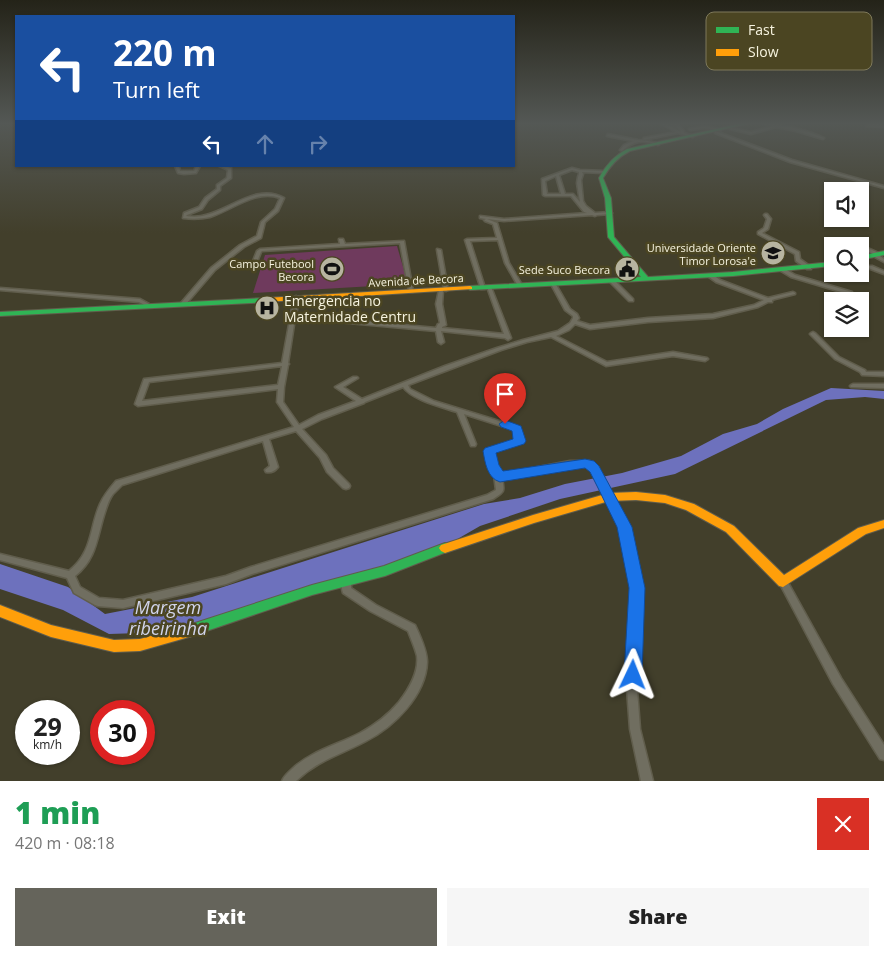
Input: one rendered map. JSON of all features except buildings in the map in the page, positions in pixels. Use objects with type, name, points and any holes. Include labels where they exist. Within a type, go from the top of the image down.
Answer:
[{"type":"street","points":[[613,159],[601,178],[608,198],[611,236],[646,279]]},
{"type":"street","points":[[789,159],[884,187]]},
{"type":"street","points":[[177,167],[179,172],[184,173],[195,172],[198,167]]},
{"type":"street","points":[[183,304],[212,269],[242,246],[260,237],[263,222],[277,210],[282,198],[274,194],[233,204],[208,216],[184,217],[186,214],[201,208],[206,199],[219,189],[218,186],[229,178],[230,169],[224,167]]},
{"type":"street","points":[[580,171],[603,172],[572,169],[557,174],[543,180],[545,195],[572,195],[585,211],[594,215]]},
{"type":"street","points":[[580,171],[581,174],[578,180],[582,196],[581,201],[594,215]]},
{"type":"street","points":[[557,174],[563,195]]},
{"type":"street","points":[[520,285],[507,263],[495,223],[479,217],[504,220],[610,213]]},
{"type":"street","points":[[766,215],[769,219],[768,225],[759,233],[797,253],[798,260],[809,268]]},
{"type":"street","points":[[499,239],[467,240],[506,336],[514,344]]},
{"type":"street","points":[[255,261],[259,251],[262,250],[342,243],[402,242],[411,291]]},
{"type":"street","points":[[439,250],[444,290],[439,304],[444,321],[439,330],[441,342]]},
{"type":"street","points":[[869,250],[881,256]]},
{"type":"street","name":"Avenida de Becora","points":[[0,314],[711,276],[824,265]]},
{"type":"street","points":[[870,267],[884,273]]},
{"type":"street","points":[[782,270],[793,276],[847,292]]},
{"type":"street","points":[[711,276],[718,281],[770,301]]},
{"type":"street","points":[[612,281],[631,300]]},
{"type":"street","points":[[0,557],[70,575],[78,571],[87,559],[99,516],[115,486],[152,471],[298,428],[320,417],[469,359],[514,344],[553,336],[574,322],[576,318],[568,310],[553,284]]},
{"type":"street","points":[[0,289],[140,301],[148,305]]},
{"type":"street","points":[[574,322],[590,327],[648,320],[713,316],[756,306],[793,292]]},
{"type":"street","points":[[296,298],[280,402],[298,428],[323,456],[330,470],[346,486]]},
{"type":"street","points":[[294,316],[506,336]]},
{"type":"street","points":[[813,334],[837,358],[864,374],[884,374]]},
{"type":"street","points":[[553,336],[606,364],[673,354],[704,359]]},
{"type":"street","points":[[281,387],[138,404],[146,380],[286,364]]},
{"type":"street","points":[[355,378],[338,387],[362,402]]},
{"type":"street","points":[[70,575],[77,590],[98,602],[123,604],[149,599],[226,580],[490,496],[500,491],[500,477],[492,466],[489,451],[520,441],[517,428],[432,402],[408,390],[404,385]]},
{"type":"street","points":[[853,386],[884,386]]},
{"type":"street","points":[[459,410],[473,444]]},
{"type":"street","points":[[265,438],[274,467],[269,470]]},
{"type":"street","points":[[500,477],[579,463],[589,464],[594,469],[608,494],[624,527],[637,588],[632,689],[635,729],[647,781]]},
{"type":"street","points":[[0,611],[51,631],[114,646],[140,645],[175,636],[312,590],[385,571],[486,533],[608,494],[665,498],[690,507],[730,529],[783,582],[837,681],[884,755]]},
{"type":"street","points":[[783,582],[862,531],[884,524]]},
{"type":"street","points":[[288,781],[298,769],[320,755],[374,731],[400,708],[418,684],[422,661],[412,628],[373,608],[346,590],[347,581]]},
{"type":"shaded area","name":"Campo Futebool Becora","points":[[397,246],[408,284],[253,293],[265,255]]},
{"type":"water","name":"Margem ribeirinha","points":[[831,388],[884,391],[884,399],[865,397],[826,400],[675,474],[560,499],[480,526],[454,541],[410,559],[171,632],[109,634],[63,610],[0,589],[0,564],[68,587],[105,614],[192,597],[484,504],[520,498],[565,484],[622,473],[681,456],[723,434],[757,424],[783,409]]},
{"type":"traffic: fast","points":[[615,159],[601,178],[608,198],[611,237],[646,279]]},
{"type":"traffic: fast","points":[[869,256],[884,253]]},
{"type":"traffic: fast","points":[[470,288],[733,274],[824,265]]},
{"type":"traffic: fast","points":[[0,314],[265,300]]},
{"type":"traffic: fast","points":[[189,631],[312,590],[385,571],[445,548]]},
{"type":"traffic: slow","points":[[265,300],[470,288]]},
{"type":"traffic: slow","points":[[445,548],[533,519],[609,497],[636,496],[665,499],[690,507],[730,529],[783,582],[862,531],[884,524]]},
{"type":"traffic: slow","points":[[0,611],[51,631],[114,646],[140,645],[189,631]]},
{"type":"place","name":"Universidade Oriente Timor Lorosa'e","points":[[773,253]]},
{"type":"place","name":"Campo Futebool Becora","points":[[332,269]]},
{"type":"place","name":"Sede Suco Becora","points":[[627,269]]},
{"type":"place","name":"Emergencia no Maternidade Centru","points":[[267,308]]},
{"type":"route","points":[[505,424],[517,428],[520,441],[489,451],[492,466],[500,477],[585,463],[594,469],[607,492],[624,527],[637,588],[633,675]]}]
